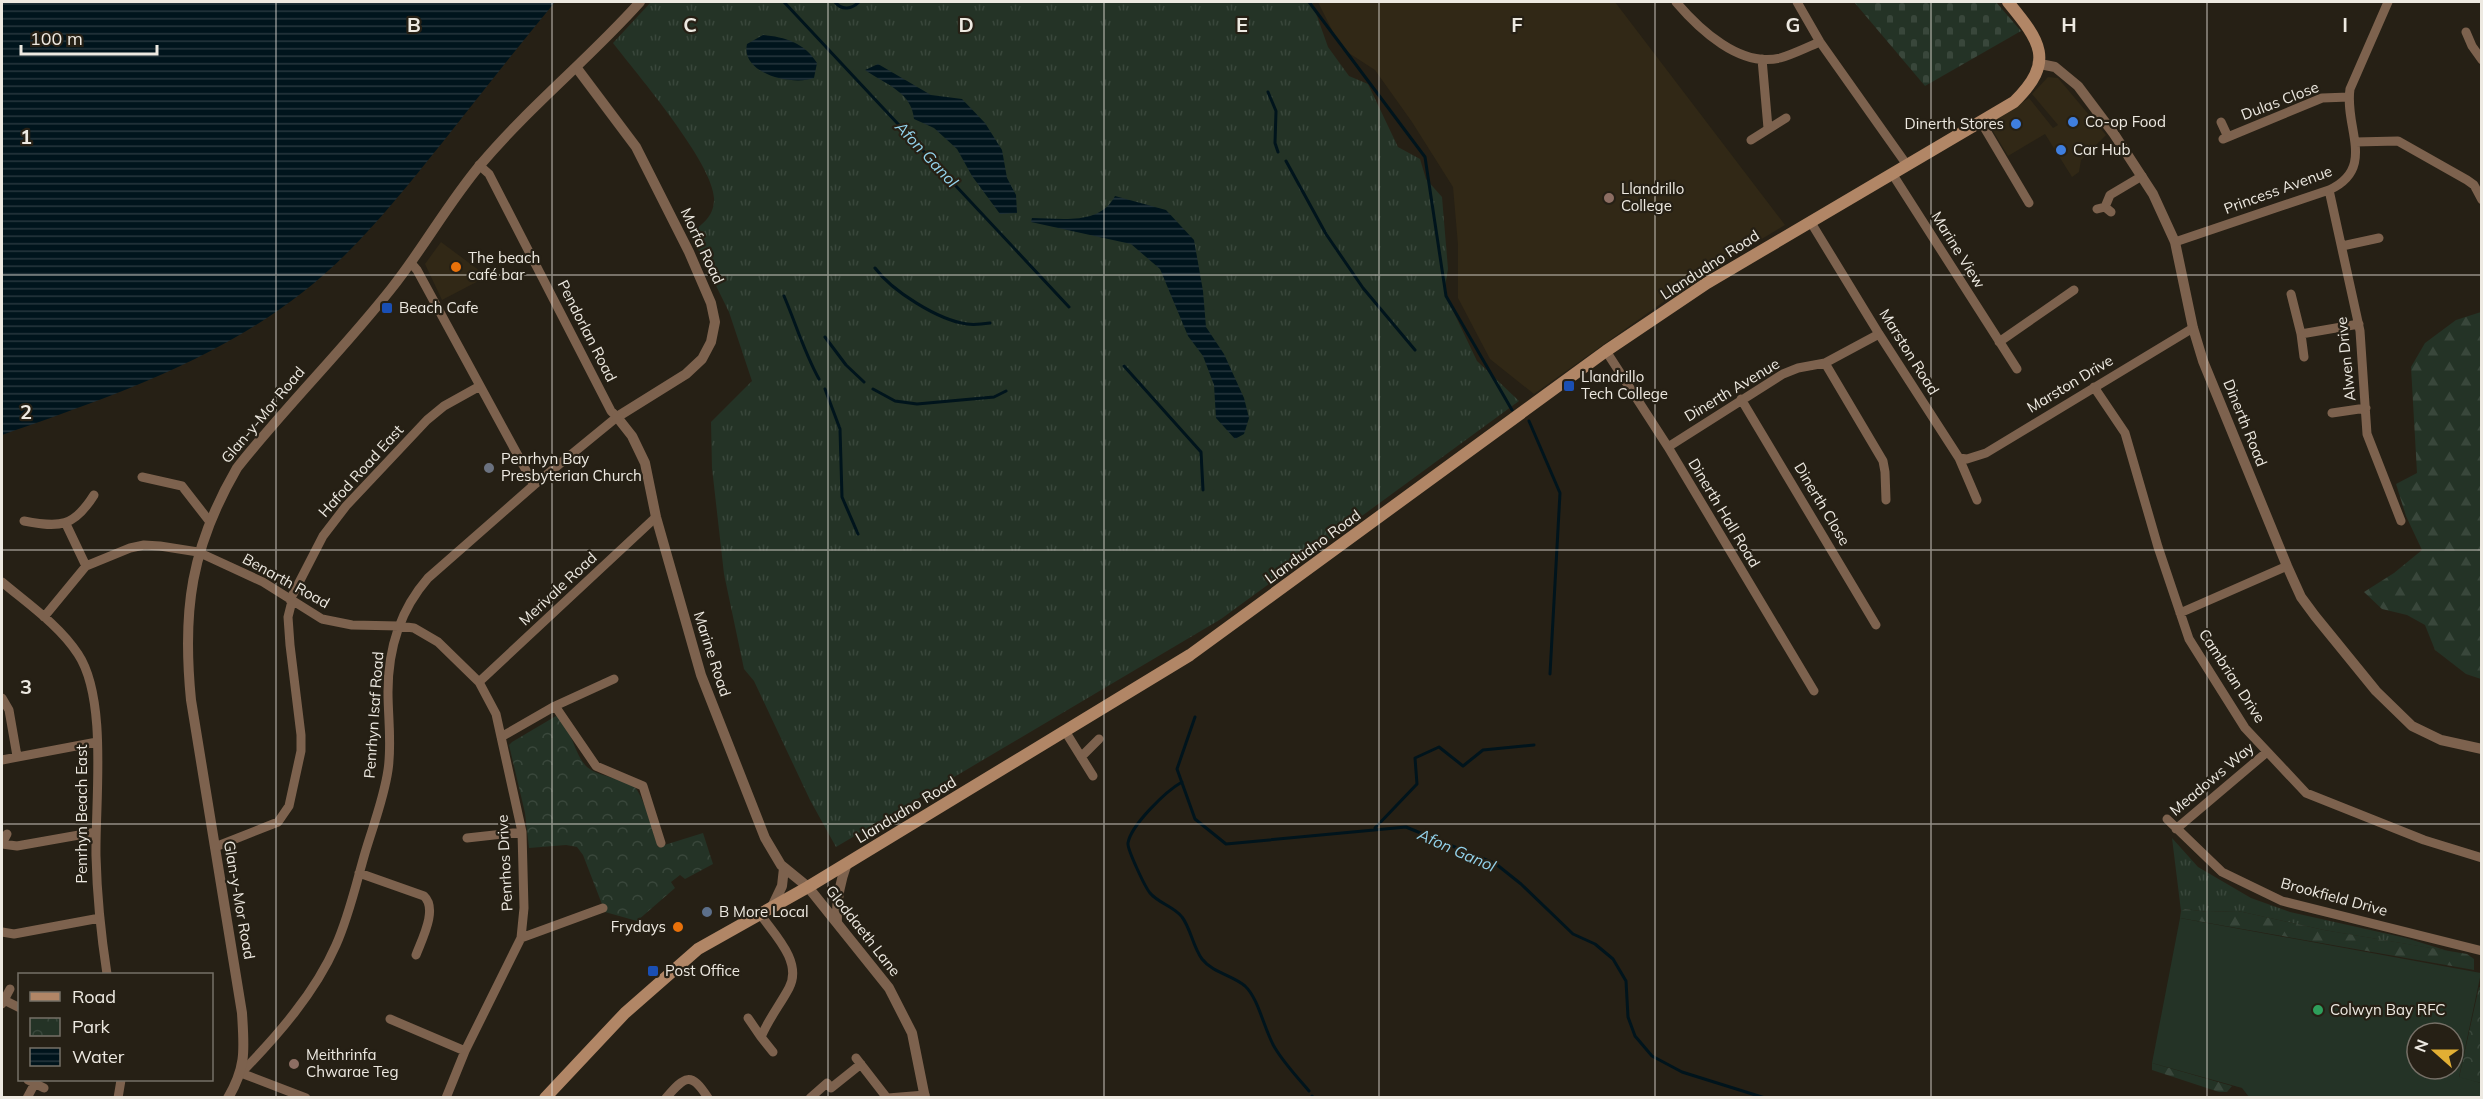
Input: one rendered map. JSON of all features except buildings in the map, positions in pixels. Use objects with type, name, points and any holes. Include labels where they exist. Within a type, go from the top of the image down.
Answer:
[{"type":"main road","points":[[2008,2],[2036,39],[2040,64]]},
{"type":"main road","name":"Llandudno Road","points":[[545,1098],[625,1013],[663,977],[698,949],[808,887],[1190,655],[1606,351],[1707,283],[2014,102],[2037,74],[2040,64]]},
{"type":"street","name":"Glan-y-Mor Road","points":[[228,1098],[241,1073],[244,1042],[242,1013],[187,667],[186,632],[192,578],[198,552],[221,495],[237,468],[377,307],[411,263],[479,165],[640,2]]},
{"type":"street","points":[[1676,2],[1699,25],[1729,47],[1762,59],[1781,57],[1820,42]]},
{"type":"street","points":[[1797,2],[1820,42],[1907,165]]},
{"type":"street","name":"Princess Avenue","points":[[2175,242],[2342,185],[2353,172],[2356,161],[2349,97],[2353,79],[2388,2]]},
{"type":"street","points":[[2466,32],[2469,48],[2481,60]]},
{"type":"street","points":[[1762,59],[1768,128]]},
{"type":"street","name":"Dinerth Road","points":[[2040,64],[2055,67],[2078,86],[2114,134],[2164,215],[2175,242],[2193,328],[2203,361],[2301,597],[2396,712],[2424,734],[2481,749]]},
{"type":"street","name":"Morfa Road","points":[[576,67],[636,147],[689,252],[711,303],[715,322],[711,342],[702,359],[686,374],[617,417]]},
{"type":"street","name":"Dulas Close","points":[[2221,122],[2225,138],[2322,98],[2349,97]]},
{"type":"street","points":[[1751,140],[1786,118]]},
{"type":"street","points":[[1981,122],[2029,203]]},
{"type":"street","points":[[2355,142],[2398,141],[2467,180],[2478,182],[2481,200]]},
{"type":"street","name":"Pendorlan Road","points":[[479,165],[489,174],[611,411],[617,417]]},
{"type":"street","name":"Marine View","points":[[1893,175],[2017,369]]},
{"type":"street","points":[[2104,209],[2110,195],[2142,176]]},
{"type":"street","name":"Alwen Drive","points":[[2330,190],[2359,324],[2367,434],[2401,521]]},
{"type":"street","name":"Marston Road","points":[[1810,221],[1959,458],[1977,500]]},
{"type":"street","points":[[2342,246],[2379,239]]},
{"type":"street","points":[[411,263],[417,270],[534,484]]},
{"type":"street","points":[[1999,342],[2074,290]]},
{"type":"street","points":[[2291,294],[2304,357]]},
{"type":"street","points":[[2301,334],[2359,324]]},
{"type":"street","name":"Marston Drive","points":[[1959,458],[1967,459],[1986,453],[2193,328]]},
{"type":"street","name":"Dinerth Avenue","points":[[1668,447],[1783,374],[1798,368],[1825,363],[1879,334]]},
{"type":"street","name":"Dinerth Hall Road","points":[[1606,351],[1668,447],[1814,691]]},
{"type":"street","points":[[1825,363],[1883,461],[1886,500]]},
{"type":"street","name":"Hafod Road East","points":[[291,600],[323,536],[346,506],[427,420],[444,406],[480,387]]},
{"type":"street","name":"Cambrian Drive","points":[[2094,387],[2125,433],[2188,639],[2245,728],[2306,793],[2424,840],[2481,858]]},
{"type":"street","name":"Dinerth Close","points":[[1741,399],[1876,625]]},
{"type":"street","points":[[2332,413],[2366,408]]},
{"type":"street","name":"Penrhyn Isaf Road","points":[[241,1073],[273,1040],[323,970],[348,916],[388,770],[390,664],[399,626],[414,595],[428,578],[534,484],[617,417]]},
{"type":"street","name":"Marine Road","points":[[617,417],[632,436],[645,463],[656,517],[701,675],[765,838],[784,868],[808,887]]},
{"type":"street","points":[[142,477],[182,486],[210,522]]},
{"type":"street","points":[[24,521],[55,526],[66,524],[81,512],[94,495]]},
{"type":"street","name":"Merivale Road","points":[[479,682],[656,517]]},
{"type":"street","points":[[44,617],[86,566],[66,524]]},
{"type":"street","name":"Benarth Road","points":[[86,566],[130,548],[144,545],[198,552],[263,582],[322,619],[352,625],[399,626]]},
{"type":"street","points":[[2180,613],[2287,566]]},
{"type":"street","name":"Penrhyn Beach East","points":[[2,582],[63,634],[84,665],[92,694],[99,758],[96,832],[100,918],[108,973]]},
{"type":"street","points":[[215,847],[278,822],[289,806],[301,751],[302,735],[290,645],[288,617],[291,600]]},
{"type":"street","name":"Penrhos Drive","points":[[399,626],[414,628],[438,642],[479,682],[496,714],[522,832],[524,908],[521,938],[465,1051],[446,1098]]},
{"type":"street","points":[[501,737],[555,706],[614,679]]},
{"type":"street","points":[[2,698],[9,710],[17,756]]},
{"type":"street","points":[[555,706],[596,766],[643,786],[661,843]]},
{"type":"street","points":[[1065,731],[1093,776]]},
{"type":"street","points":[[1081,757],[1099,739]]},
{"type":"street","points":[[2,760],[97,742]]},
{"type":"street","name":"Meadows Way","points":[[2176,829],[2267,752]]},
{"type":"street","name":"Brookfield Drive","points":[[2167,819],[2222,872],[2282,901],[2481,951]]},
{"type":"street","points":[[7,834],[2,844],[16,846],[96,832]]},
{"type":"street","points":[[467,837],[522,832]]},
{"type":"street","points":[[837,922],[836,906],[847,863]]},
{"type":"street","points":[[772,907],[782,886],[784,868]]},
{"type":"street","points":[[359,873],[424,896],[430,901],[431,910],[420,951]]},
{"type":"street","name":"Gloddaeth Lane","points":[[808,887],[874,967],[902,1011],[912,1033],[925,1096]]},
{"type":"street","points":[[521,938],[603,908]]},
{"type":"street","points":[[760,914],[789,957],[793,967],[789,989],[770,1017],[761,1037]]},
{"type":"street","points":[[2,932],[14,934],[100,918]]},
{"type":"street","points":[[10,989],[3,1002],[18,1007]]},
{"type":"street","points":[[748,1018],[773,1052]]},
{"type":"street","points":[[390,1019],[465,1051]]},
{"type":"street","points":[[810,1098],[827,1083],[831,1088],[859,1061],[888,1098],[925,1096]]},
{"type":"street","points":[[241,1073],[306,1098]]},
{"type":"street","points":[[666,1098],[681,1081],[692,1079],[698,1083],[708,1098]]},
{"type":"street","points":[[118,1098],[121,1081]]},
{"type":"street","points":[[27,1098],[36,1084]]},
{"type":"shaded area","name":"Llandrillo College","points":[[1318,2],[1615,2],[1785,225],[1697,278],[1534,394],[1490,359],[1458,298],[1458,245],[1453,187],[1412,122],[1375,70],[1341,48]]},
{"type":"shaded area","points":[[2048,77],[2058,78],[2106,135],[2081,160],[2079,172],[2072,177],[2045,134],[2008,156],[1990,126],[1991,122],[2029,98],[2053,128],[2058,125],[2032,94]]},
{"type":"shaded area","points":[[441,242],[480,271],[484,278],[442,300],[425,264]]},
{"type":"green space","points":[[651,2],[1312,2],[1328,47],[1349,76],[1368,84],[1398,147],[1420,159],[1426,179],[1442,197],[1448,269],[1444,292],[1477,361],[1519,401],[1221,619],[836,847],[810,800],[754,681],[744,669],[724,574],[712,468],[711,422],[752,381],[729,312],[690,233],[703,224],[713,207],[711,186],[703,166],[673,120],[613,43]]},
{"type":"green space","points":[[1854,2],[1996,2],[2021,31],[1925,86]]},
{"type":"green space","points":[[2481,312],[2481,679],[2466,674],[2435,650],[2425,625],[2407,615],[2382,609],[2364,592],[2394,573],[2422,550],[2406,516],[2396,484],[2417,473],[2411,367],[2425,343],[2456,320]]},
{"type":"green space","points":[[556,716],[565,725],[587,767],[599,774],[627,783],[637,790],[658,847],[703,833],[713,864],[685,879],[680,875],[671,882],[675,888],[637,921],[605,912],[583,855],[577,847],[566,845],[529,848],[525,813],[509,745]]},
{"type":"green space","points":[[2172,838],[2198,867],[2251,898],[2290,912],[2406,938],[2448,951],[2324,930],[2238,911],[2208,912],[2185,909],[2181,911]]},
{"type":"green space","points":[[2185,909],[2208,912],[2238,911],[2324,930],[2467,954],[2474,959],[2474,970],[2180,918],[2181,911]]},
{"type":"green space","name":"Colwyn Bay RFC","points":[[2180,918],[2481,973],[2465,1049],[2465,1021],[2405,1021],[2405,1081],[2465,1081],[2465,1079],[2481,1083],[2481,1097],[2249,1097],[2242,1088],[2152,1063]]},
{"type":"green space","points":[[2479,987],[2482,988],[2481,1083],[2465,1079],[2465,1051]]},
{"type":"green space","points":[[2152,1063],[2232,1086],[2227,1092],[2219,1092],[2152,1070]]},
{"type":"water","points":[[2,2],[555,2],[377,222],[323,276],[303,292],[234,338],[197,358],[120,392],[2,435]]},
{"type":"water","points":[[763,35],[787,39],[807,50],[817,63],[814,78],[782,79],[760,70],[747,54],[747,44]]},
{"type":"water","points":[[878,64],[931,95],[962,99],[985,123],[1002,150],[1007,178],[1016,195],[1017,213],[1000,214],[972,176],[957,149],[934,128],[914,119],[912,110],[903,95],[865,70]]},
{"type":"water","points":[[1115,196],[1166,210],[1194,240],[1203,291],[1206,327],[1224,354],[1244,398],[1249,418],[1244,434],[1235,439],[1216,418],[1214,385],[1203,356],[1188,336],[1160,269],[1131,244],[1031,222],[1032,218],[1067,219],[1090,216],[1108,206]]},
{"type":"waterway","name":"Afon Ganol","points":[[784,2],[1069,307]]},
{"type":"waterway","points":[[835,2],[847,8],[859,2]]},
{"type":"waterway","points":[[1309,2],[1425,157],[1446,296],[1512,410]]},
{"type":"waterway","points":[[1268,92],[1276,111],[1275,143],[1278,152]]},
{"type":"waterway","points":[[1286,161],[1326,234],[1363,288],[1415,350]]},
{"type":"waterway","points":[[875,268],[892,286],[930,311],[967,324],[990,323]]},
{"type":"waterway","points":[[784,296],[819,379]]},
{"type":"waterway","points":[[825,337],[846,365],[864,382]]},
{"type":"waterway","name":"Afon Ganol","points":[[1124,366],[1201,452],[1203,490]]},
{"type":"waterway","points":[[825,389],[840,429],[842,497],[858,534]]},
{"type":"waterway","points":[[873,389],[895,401],[917,404],[994,397],[1006,391]]},
{"type":"waterway","points":[[1529,421],[1560,493],[1550,674]]},
{"type":"waterway","name":"Afon Ganol","points":[[1195,717],[1177,769],[1195,819],[1226,844],[1406,827],[1496,864],[1521,884],[1573,934],[1595,944],[1613,959],[1626,981],[1628,1017],[1635,1036],[1652,1056],[1682,1072],[1765,1098]]},
{"type":"waterway","points":[[1375,828],[1417,784],[1415,758],[1439,747],[1463,766],[1483,750],[1534,745]]},
{"type":"waterway","points":[[1182,782],[1159,801],[1135,827],[1128,843],[1133,860],[1150,893],[1182,917],[1196,949],[1206,964],[1240,982],[1250,992],[1275,1048],[1309,1091]]},
{"type":"place","name":"Co-op Food","points":[[2073,122]]},
{"type":"place","name":"Dinerth Stores","points":[[2016,124]]},
{"type":"place","name":"Car Hub","points":[[2061,150]]},
{"type":"place","name":"Llandrillo College","points":[[1609,198]]},
{"type":"place","name":"The beach café bar","points":[[456,267]]},
{"type":"place","name":"Beach Cafe","points":[[387,308]]},
{"type":"place","name":"Llandrillo Tech College","points":[[1569,386]]},
{"type":"place","name":"Penrhyn Bay Presbyterian Church","points":[[489,468]]},
{"type":"place","name":"B More Local","points":[[707,912]]},
{"type":"place","name":"Frydays","points":[[678,927]]},
{"type":"place","name":"Post Office","points":[[653,971]]},
{"type":"place","name":"Colwyn Bay RFC","points":[[2318,1010]]},
{"type":"place","name":"Meithrinfa Chwarae Teg","points":[[294,1064]]}]
